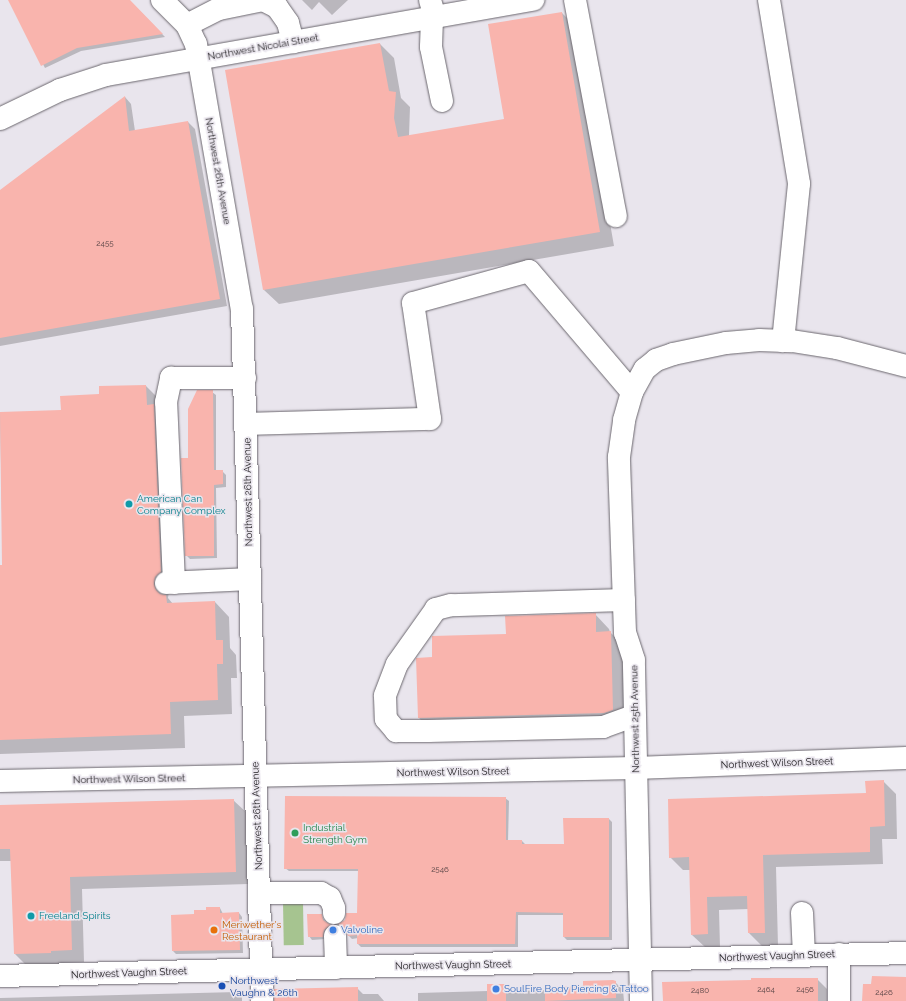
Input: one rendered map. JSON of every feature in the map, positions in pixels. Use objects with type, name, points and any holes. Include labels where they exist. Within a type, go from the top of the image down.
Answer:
[{"type":"street","name":"Northwest 26th Avenue","points":[[162,0],[187,25],[196,44],[239,286],[244,334],[262,1001]]},
{"type":"street","points":[[187,25],[219,8],[263,0],[277,8],[288,23],[293,42]]},
{"type":"street","name":"Northwest Nicolai Street","points":[[2,114],[89,80],[120,72],[293,42],[433,12],[533,0]]},
{"type":"street","points":[[575,0],[616,216]]},
{"type":"street","points":[[769,0],[798,184],[783,341]]},
{"type":"street","points":[[433,12],[432,47],[442,101]]},
{"type":"street","points":[[246,424],[430,419],[413,303],[529,271],[632,392]]},
{"type":"street","name":"Northwest 25th Avenue","points":[[641,1001],[635,768],[634,660],[625,633],[619,457],[624,420],[632,392],[645,369],[656,360],[673,354],[726,342],[759,340],[783,341],[837,348],[906,366]]},
{"type":"street","points":[[245,378],[171,378],[166,402],[170,583],[250,579]]},
{"type":"street","points":[[624,600],[451,605],[436,609],[396,664],[384,696],[386,719],[396,731],[603,726],[634,716]]},
{"type":"street","name":"Northwest Wilson Street","points":[[0,781],[256,777],[635,768],[906,758]]},
{"type":"street","points":[[259,893],[320,893],[330,898],[334,908],[334,913]]},
{"type":"street","points":[[802,913],[804,956]]},
{"type":"street","points":[[335,936],[336,968]]},
{"type":"street","name":"Northwest Vaughn Street","points":[[0,976],[906,953]]},
{"type":"street","points":[[838,1001],[839,954]]},
{"type":"green space","points":[[283,902],[303,902],[304,945],[284,945]]},
{"type":"building","points":[[8,0],[130,0],[163,34],[77,48],[41,66]]},
{"type":"building","points":[[562,12],[600,232],[263,290],[225,70],[380,43],[389,91],[396,92],[394,118],[398,137],[504,119],[488,24]]},
{"type":"building","points":[[125,96],[129,131],[188,121],[220,299],[0,338],[0,190]]},
{"type":"building","name":"American Can Company Complex","points":[[146,385],[147,405],[154,404],[161,572],[155,577],[154,584],[156,590],[160,594],[166,595],[167,603],[215,601],[216,640],[223,640],[223,664],[217,664],[218,700],[170,702],[171,734],[0,740],[0,565],[2,565],[0,412],[61,410],[60,396],[99,394],[99,386]]},
{"type":"building","points":[[197,390],[213,390],[214,470],[223,470],[223,484],[214,485],[214,556],[185,556],[181,458],[188,458],[188,409]]},
{"type":"building","points":[[596,613],[596,632],[611,631],[613,710],[604,713],[418,718],[416,658],[432,657],[432,636],[506,634],[505,616]]},
{"type":"building","points":[[884,780],[885,826],[870,827],[870,852],[763,855],[765,933],[748,933],[747,896],[707,897],[708,934],[691,935],[689,857],[669,858],[668,799],[866,793],[865,781]]},
{"type":"building","points":[[285,796],[506,797],[506,840],[522,840],[522,844],[564,844],[563,818],[609,818],[609,937],[563,937],[563,913],[516,912],[515,944],[357,944],[357,935],[348,936],[345,929],[338,924],[345,920],[346,913],[357,913],[358,869],[284,869]]},
{"type":"building","points":[[234,799],[236,872],[70,877],[72,950],[51,951],[51,953],[14,954],[10,849],[0,849],[0,805]]},
{"type":"building","points":[[206,907],[220,907],[220,913],[239,912],[240,950],[172,951],[171,915],[194,914],[194,910],[206,910]]},
{"type":"building","points":[[307,914],[322,914],[323,920],[331,925],[324,930],[323,937],[308,937]]},
{"type":"building","points":[[872,976],[906,977],[906,1001],[862,1001],[863,984],[871,984]]},
{"type":"building","points":[[751,978],[818,978],[818,1001],[663,1001],[662,982],[751,980]]},
{"type":"building","points":[[583,981],[616,981],[616,998],[545,1001],[545,987],[583,986]]},
{"type":"building","points":[[487,984],[506,984],[506,1001],[487,1001]]},
{"type":"building","points":[[358,987],[358,1001],[274,1001],[274,989]]},
{"type":"place","name":"American Can Company Complex","points":[[129,504]]},
{"type":"place","name":"Industrial Strength Gym","points":[[295,833]]},
{"type":"place","name":"Freeland Spirits","points":[[31,916]]},
{"type":"place","name":"Meriwether's Restaurant","points":[[214,930]]},
{"type":"place","name":"Valvoline","points":[[333,930]]},
{"type":"place","name":"Northwest Vaughn & 26th","points":[[222,986]]},
{"type":"place","name":"SoulFire Body Piercing & Tattoo","points":[[496,989]]}]
